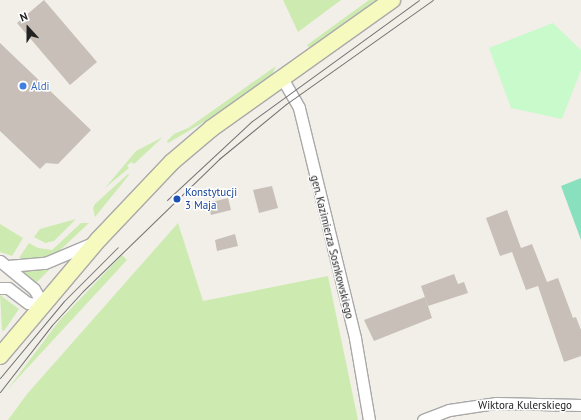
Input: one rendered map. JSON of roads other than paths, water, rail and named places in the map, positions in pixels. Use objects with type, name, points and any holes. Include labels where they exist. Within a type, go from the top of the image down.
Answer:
[{"type":"street","points":[[0,356],[97,241],[172,162],[212,128],[392,0]]},
{"type":"street","name":"gen. Kazimierza Sosnkowskiego","points":[[282,78],[299,108],[355,338],[369,420]]},
{"type":"street","points":[[4,264],[45,263],[97,241]]},
{"type":"street","points":[[4,264],[34,289],[43,304]]},
{"type":"street","points":[[0,288],[8,288],[28,303],[43,304]]},
{"type":"street","name":"Wiktora Kulerskiego","points":[[423,420],[449,410],[482,404],[581,405]]},
{"type":"tram line","points":[[167,200],[252,121],[419,0]]},
{"type":"tram line","points":[[0,392],[52,325],[83,291],[219,159],[286,104],[433,0]]},
{"type":"tram line","points":[[0,378],[64,301],[118,247]]},
{"type":"place","name":"Aldi","points":[[23,86]]},
{"type":"place","name":"Konstytucji 3 Maja","points":[[177,199]]}]
